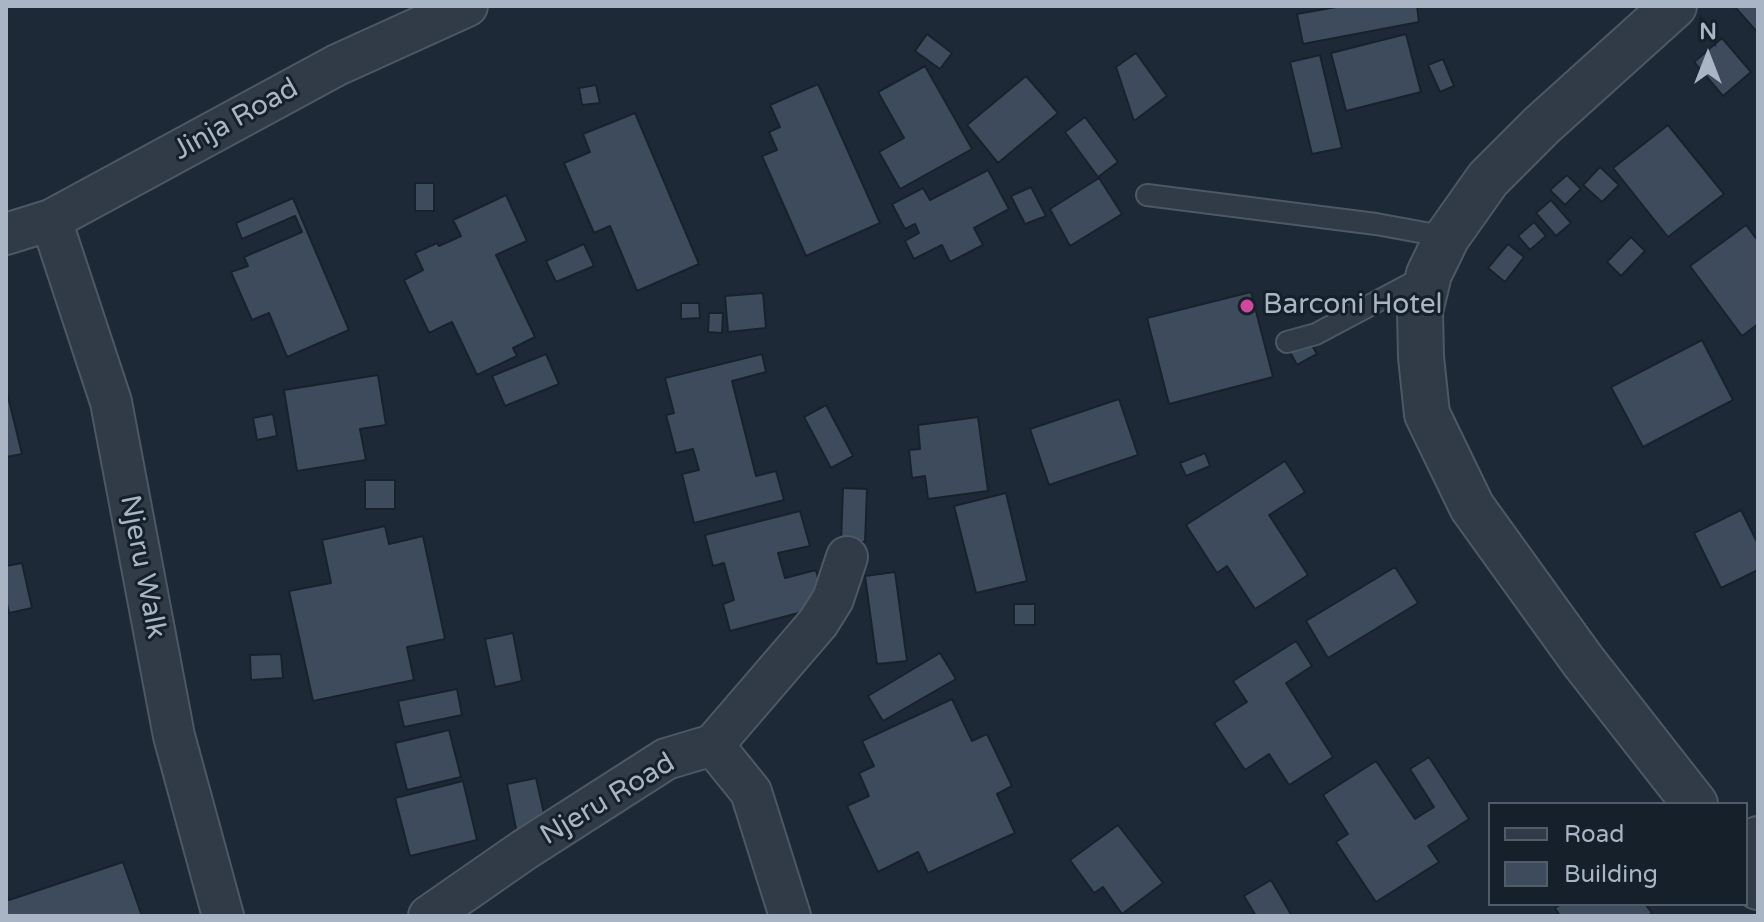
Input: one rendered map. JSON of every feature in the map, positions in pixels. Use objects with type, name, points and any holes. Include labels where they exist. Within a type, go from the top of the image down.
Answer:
[{"type":"street","name":"Jinja Road","points":[[6,234],[51,220],[337,65],[467,6]]},
{"type":"street","points":[[1666,9],[1488,179],[1438,256],[1420,311],[1421,357],[1427,414],[1472,507],[1583,661],[1693,802]]},
{"type":"street","name":"Njeru Walk","points":[[51,220],[111,402],[174,736],[223,916]]},
{"type":"street","points":[[790,916],[751,792],[713,745],[818,623],[833,599],[847,557]]},
{"type":"street","name":"Njeru Road","points":[[429,916],[524,850],[666,759],[713,745]]},
{"type":"lane","points":[[1147,195],[1376,224],[1438,256]]},
{"type":"lane","points":[[1287,342],[1316,334],[1438,256]]},
{"type":"building","points":[[1342,6],[1417,6],[1419,22],[1303,44],[1297,14]]},
{"type":"building","points":[[1734,6],[1758,6],[1758,33]]},
{"type":"building","points":[[927,34],[952,53],[940,69],[915,51]]},
{"type":"building","points":[[1406,34],[1421,92],[1346,111],[1331,53]]},
{"type":"building","points":[[1722,38],[1751,72],[1723,96],[1694,62]]},
{"type":"building","points":[[1136,53],[1167,96],[1134,121],[1116,67]]},
{"type":"building","points":[[1320,55],[1342,148],[1312,154],[1290,62]]},
{"type":"building","points":[[1443,59],[1454,86],[1440,92],[1428,65]]},
{"type":"building","points":[[925,66],[972,149],[900,189],[879,152],[904,138],[878,92]]},
{"type":"building","points":[[1026,76],[1058,113],[998,163],[967,125]]},
{"type":"building","points":[[818,84],[880,223],[806,256],[762,156],[777,150],[769,132],[780,127],[770,105]]},
{"type":"building","points":[[596,85],[600,103],[582,105],[579,88]]},
{"type":"building","points":[[635,113],[699,264],[637,291],[610,226],[594,233],[564,163],[590,152],[583,134]]},
{"type":"building","points":[[1085,117],[1118,162],[1098,177],[1065,132]]},
{"type":"building","points":[[1668,125],[1724,194],[1668,237],[1613,168]]},
{"type":"building","points":[[1600,167],[1619,185],[1602,202],[1583,185]]},
{"type":"building","points":[[988,170],[1009,209],[974,228],[983,245],[950,262],[942,245],[914,259],[905,241],[919,233],[915,224],[905,229],[892,204],[923,188],[930,200]]},
{"type":"building","points":[[1567,175],[1581,189],[1565,205],[1550,190]]},
{"type":"building","points":[[1099,178],[1122,214],[1070,246],[1050,209]]},
{"type":"building","points":[[415,183],[434,183],[434,211],[415,211]]},
{"type":"building","points":[[1031,187],[1046,216],[1025,224],[1011,196]]},
{"type":"building","points":[[506,195],[527,241],[496,255],[535,337],[513,348],[517,356],[477,375],[452,322],[429,333],[404,280],[423,270],[415,253],[461,236],[453,220]]},
{"type":"building","points":[[293,198],[349,330],[287,357],[269,313],[252,320],[231,272],[248,266],[244,257],[302,232],[295,216],[242,239],[236,223]]},
{"type":"building","points":[[1551,200],[1571,223],[1556,236],[1536,213]]},
{"type":"building","points":[[1534,222],[1546,236],[1530,250],[1518,236]]},
{"type":"building","points":[[1746,225],[1758,241],[1758,324],[1742,336],[1690,266]]},
{"type":"building","points":[[1631,237],[1645,251],[1621,276],[1607,262]]},
{"type":"building","points":[[584,244],[594,266],[556,282],[546,261]]},
{"type":"building","points":[[1508,244],[1524,257],[1505,282],[1488,268]]},
{"type":"building","points":[[1251,292],[1273,377],[1169,404],[1147,318]]},
{"type":"building","points":[[763,293],[766,328],[728,332],[725,296]]},
{"type":"building","points":[[681,303],[699,303],[700,318],[681,319]]},
{"type":"building","points":[[709,313],[723,313],[722,333],[708,332]]},
{"type":"building","points":[[1309,340],[1317,354],[1297,365],[1290,352]]},
{"type":"building","points":[[1702,340],[1733,400],[1643,447],[1611,387]]},
{"type":"building","points":[[546,354],[559,384],[505,406],[492,376]]},
{"type":"building","points":[[762,354],[766,372],[732,381],[756,476],[776,471],[784,500],[694,523],[682,474],[699,470],[693,449],[676,453],[666,415],[674,413],[665,378]]},
{"type":"building","points":[[378,375],[386,425],[360,429],[366,460],[297,471],[284,390]]},
{"type":"building","points":[[6,388],[22,454],[6,457]]},
{"type":"building","points":[[1119,399],[1138,455],[1049,485],[1030,429]]},
{"type":"building","points":[[826,405],[853,456],[831,468],[804,417]]},
{"type":"building","points":[[273,414],[277,436],[257,440],[253,418]]},
{"type":"building","points":[[978,417],[988,491],[928,499],[925,476],[912,478],[909,450],[920,449],[918,425]]},
{"type":"building","points":[[1205,453],[1210,466],[1186,476],[1180,463]]},
{"type":"building","points":[[1285,461],[1305,492],[1269,515],[1308,575],[1255,609],[1227,566],[1217,573],[1186,525]]},
{"type":"building","points":[[365,480],[395,480],[395,509],[365,509]]},
{"type":"building","points":[[843,488],[867,489],[865,542],[841,542]]},
{"type":"building","points":[[1006,493],[1027,581],[976,593],[954,506]]},
{"type":"building","points":[[1741,510],[1758,544],[1758,570],[1721,588],[1694,533]]},
{"type":"building","points":[[800,511],[810,546],[778,553],[785,578],[816,570],[825,606],[730,631],[723,604],[734,600],[724,563],[713,566],[705,535]]},
{"type":"building","points":[[385,526],[389,544],[423,536],[445,639],[407,647],[414,680],[313,701],[289,591],[331,583],[322,540]]},
{"type":"building","points":[[22,563],[32,608],[9,613],[6,566]]},
{"type":"building","points":[[1395,567],[1418,603],[1328,658],[1306,621]]},
{"type":"building","points":[[895,572],[907,661],[877,664],[865,576]]},
{"type":"building","points":[[1014,604],[1035,604],[1035,625],[1014,625]]},
{"type":"building","points":[[513,633],[522,681],[495,687],[485,639]]},
{"type":"building","points":[[1296,641],[1312,666],[1286,683],[1333,757],[1289,785],[1269,754],[1245,770],[1214,723],[1247,702],[1233,681]]},
{"type":"building","points":[[940,653],[956,679],[883,721],[868,696]]},
{"type":"building","points":[[281,654],[283,678],[251,680],[250,655]]},
{"type":"building","points":[[457,689],[462,715],[404,727],[398,701]]},
{"type":"building","points":[[952,699],[972,741],[987,734],[1012,786],[997,794],[1015,833],[928,873],[918,852],[878,872],[847,806],[869,796],[859,773],[874,766],[862,741]]},
{"type":"building","points":[[449,730],[461,777],[407,790],[395,743]]},
{"type":"building","points":[[1429,757],[1469,819],[1428,846],[1439,862],[1376,902],[1336,842],[1348,834],[1323,795],[1376,761],[1415,819],[1434,807],[1410,769]]},
{"type":"building","points":[[536,778],[547,827],[517,834],[507,784]]},
{"type":"building","points":[[463,781],[477,840],[410,856],[395,798]]},
{"type":"building","points":[[1118,825],[1163,883],[1122,914],[1103,887],[1094,893],[1070,860]]},
{"type":"building","points":[[123,862],[142,916],[6,916],[6,891],[9,900]]},
{"type":"building","points":[[1271,880],[1292,916],[1256,916],[1244,896]]},
{"type":"building","points":[[1647,906],[1652,913],[1648,916],[1560,916],[1555,908]]},
{"type":"place","name":"Barconi Hotel","points":[[1247,306]]}]
